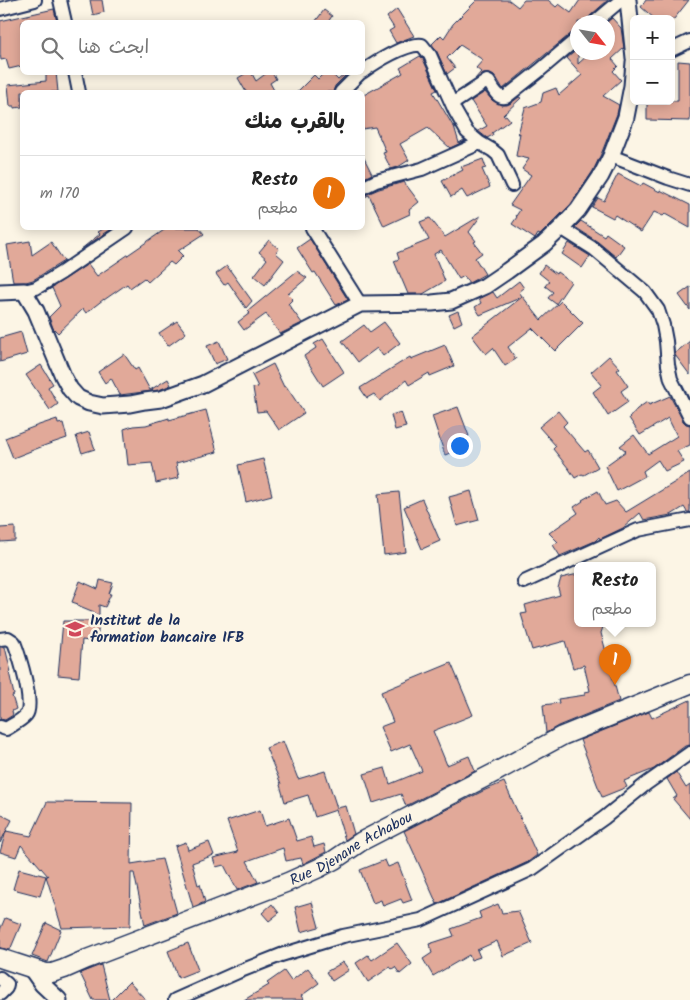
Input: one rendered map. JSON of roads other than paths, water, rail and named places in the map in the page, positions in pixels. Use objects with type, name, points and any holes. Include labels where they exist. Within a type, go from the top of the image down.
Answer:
[{"type":"main road","name":"Rue Djenane Achabou","points":[[0,958],[46,973],[59,971],[302,876],[334,860],[362,841],[562,736],[690,684]]},
{"type":"street","points":[[0,9],[35,0]]},
{"type":"street","points":[[60,0],[65,20]]},
{"type":"street","points":[[603,15],[621,0]]},
{"type":"street","points":[[628,0],[630,20]]},
{"type":"street","points":[[675,48],[690,41]]},
{"type":"street","points":[[365,70],[391,54],[415,45],[422,45],[430,55],[467,132],[498,155],[512,185]]},
{"type":"street","points":[[452,104],[487,81],[499,96],[502,98],[506,97],[570,45]]},
{"type":"street","points":[[76,75],[79,90]]},
{"type":"street","points":[[343,90],[359,75]]},
{"type":"street","points":[[24,291],[36,310],[63,376],[70,389],[78,398],[103,406],[161,399],[204,384],[360,304],[451,301],[485,286],[544,244],[561,228],[582,203],[601,176],[611,156],[626,117],[630,96]]},
{"type":"street","points":[[365,186],[385,178],[422,169],[480,143]]},
{"type":"street","points":[[611,156],[690,185]]},
{"type":"street","points":[[561,228],[594,249],[646,292],[658,310],[663,325],[671,378],[690,417]]},
{"type":"street","points":[[0,292],[24,291],[36,288],[124,230]]},
{"type":"street","points":[[313,230],[360,304]]},
{"type":"street","points":[[524,582],[638,530],[690,520]]},
{"type":"street","points":[[0,639],[8,638],[14,642],[30,706],[27,715],[6,729],[0,727]]},
{"type":"street","points":[[175,1000],[280,955],[343,936],[421,920],[532,869],[690,753]]},
{"type":"street","points":[[30,967],[42,984],[59,1000]]},
{"type":"street","points":[[0,978],[7,984],[0,994]]},
{"type":"place","name":"Institut de la formation bancaire IFB","points":[[75,629]]},
{"type":"place","name":"Resto","points":[[615,685]]}]
